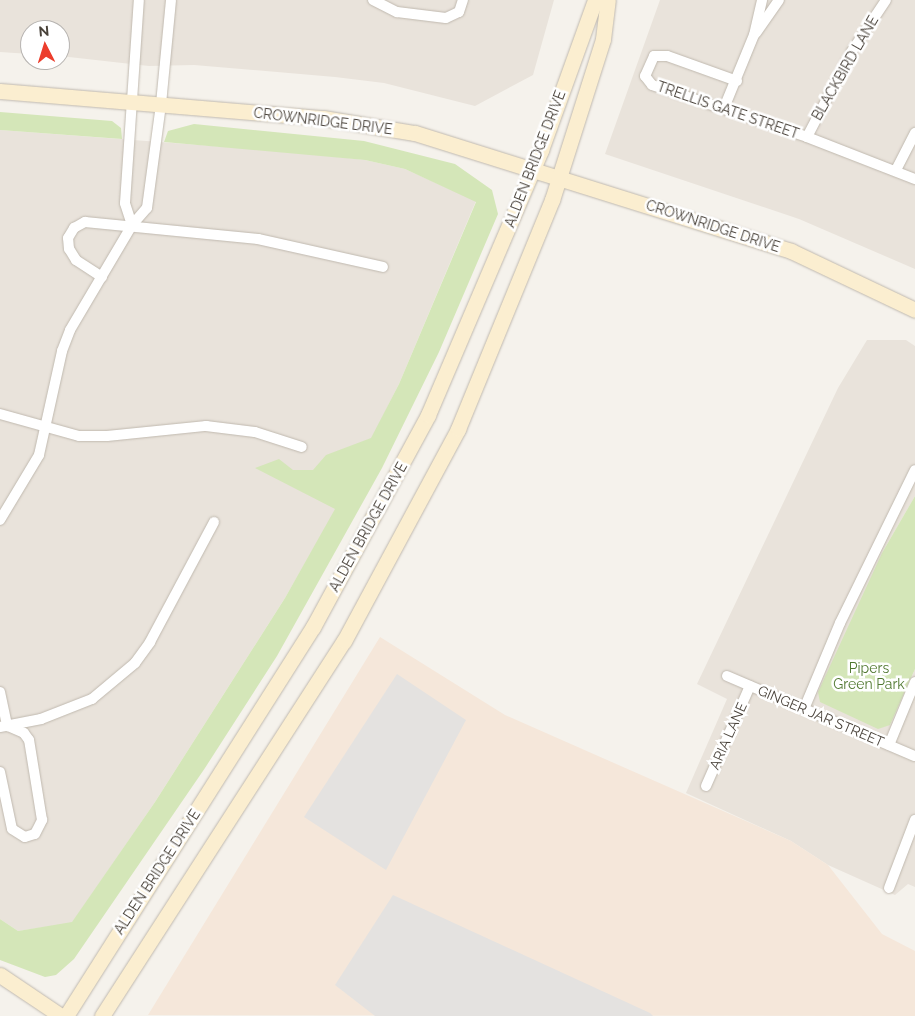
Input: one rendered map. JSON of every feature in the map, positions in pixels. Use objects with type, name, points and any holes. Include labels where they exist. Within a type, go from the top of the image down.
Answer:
[{"type":"street","points":[[132,225],[124,203],[139,0]]},
{"type":"street","points":[[0,520],[28,478],[46,429],[62,351],[77,318],[132,225],[147,208],[161,104],[171,0]]},
{"type":"street","points":[[373,0],[397,12],[446,18],[459,12],[463,0]]},
{"type":"street","name":"ALDEN BRIDGE DRIVE","points":[[66,1016],[313,627],[370,525],[438,395],[533,169],[595,0]]},
{"type":"street","name":"ALDEN BRIDGE DRIVE","points":[[102,1016],[344,641],[467,408],[560,176],[603,39],[608,0]]},
{"type":"street","points":[[724,108],[737,81],[754,36],[762,0]]},
{"type":"street","points":[[754,36],[779,0]]},
{"type":"street","name":"BLACKBIRD LANE","points":[[807,137],[852,51],[886,0]]},
{"type":"street","name":"TRELLIS GATE STREET","points":[[737,81],[667,56],[654,56],[648,66],[646,76],[652,85],[807,137],[896,170],[915,179]]},
{"type":"street","name":"CROWNRIDGE DRIVE","points":[[0,92],[161,104],[384,126],[448,142],[560,176],[791,251],[915,310]]},
{"type":"street","points":[[896,170],[915,133]]},
{"type":"street","points":[[102,277],[76,260],[69,249],[68,238],[74,228],[85,222],[132,225],[258,239],[383,267]]},
{"type":"street","points":[[0,414],[46,429],[79,436],[107,436],[224,428],[255,432],[302,447]]},
{"type":"street","points":[[804,709],[840,623],[915,470]]},
{"type":"street","points":[[2,728],[41,719],[92,699],[135,663],[150,642],[214,522]]},
{"type":"street","name":"GINGER JAR STREET","points":[[727,676],[915,756]]},
{"type":"street","points":[[889,745],[915,682]]},
{"type":"street","name":"ARIA LANE","points":[[706,786],[750,686]]},
{"type":"street","points":[[0,692],[2,728]]},
{"type":"street","points":[[0,772],[12,828],[25,837],[35,834],[42,820],[29,740],[24,733],[2,728]]},
{"type":"street","points":[[889,888],[915,820]]},
{"type":"street","points":[[0,975],[60,1016]]},
{"type":"shaded area","points":[[0,0],[554,0],[533,75],[475,106],[384,83],[335,77],[194,65],[149,66],[70,57],[70,20],[20,20],[20,53],[0,52]]},
{"type":"shaded area","points":[[660,0],[915,0],[915,269],[799,219],[605,154]]},
{"type":"shaded area","points":[[0,130],[294,152],[365,160],[405,169],[476,201],[399,384],[336,509],[285,598],[155,802],[72,923],[18,931],[0,919]]},
{"type":"shaded area","points":[[867,340],[906,340],[915,346],[915,496],[882,553],[890,725],[915,669],[915,887],[908,884],[895,895],[828,865],[791,841],[686,793],[727,699],[697,684],[838,388]]},
{"type":"shaded area","points":[[380,637],[505,715],[791,841],[828,865],[882,934],[915,951],[915,1016],[148,1015]]},
{"type":"shaded area","points":[[397,674],[466,720],[386,870],[304,817]]},
{"type":"shaded area","points":[[393,895],[653,1016],[375,1016],[335,985]]},
{"type":"green space","points":[[0,112],[112,121],[121,128],[122,139],[0,130]]},
{"type":"green space","points":[[194,124],[364,141],[455,164],[492,190],[498,214],[439,352],[382,468],[277,656],[205,768],[74,959],[56,975],[45,977],[0,960],[0,919],[18,931],[72,922],[155,802],[285,598],[335,509],[255,468],[279,459],[293,470],[313,470],[326,455],[371,438],[399,384],[476,202],[405,169],[365,160],[164,142],[168,131]]},
{"type":"green space","name":"Pipers Green Park","points":[[915,496],[915,669],[890,725],[878,729],[820,702],[818,692],[882,553]]}]
